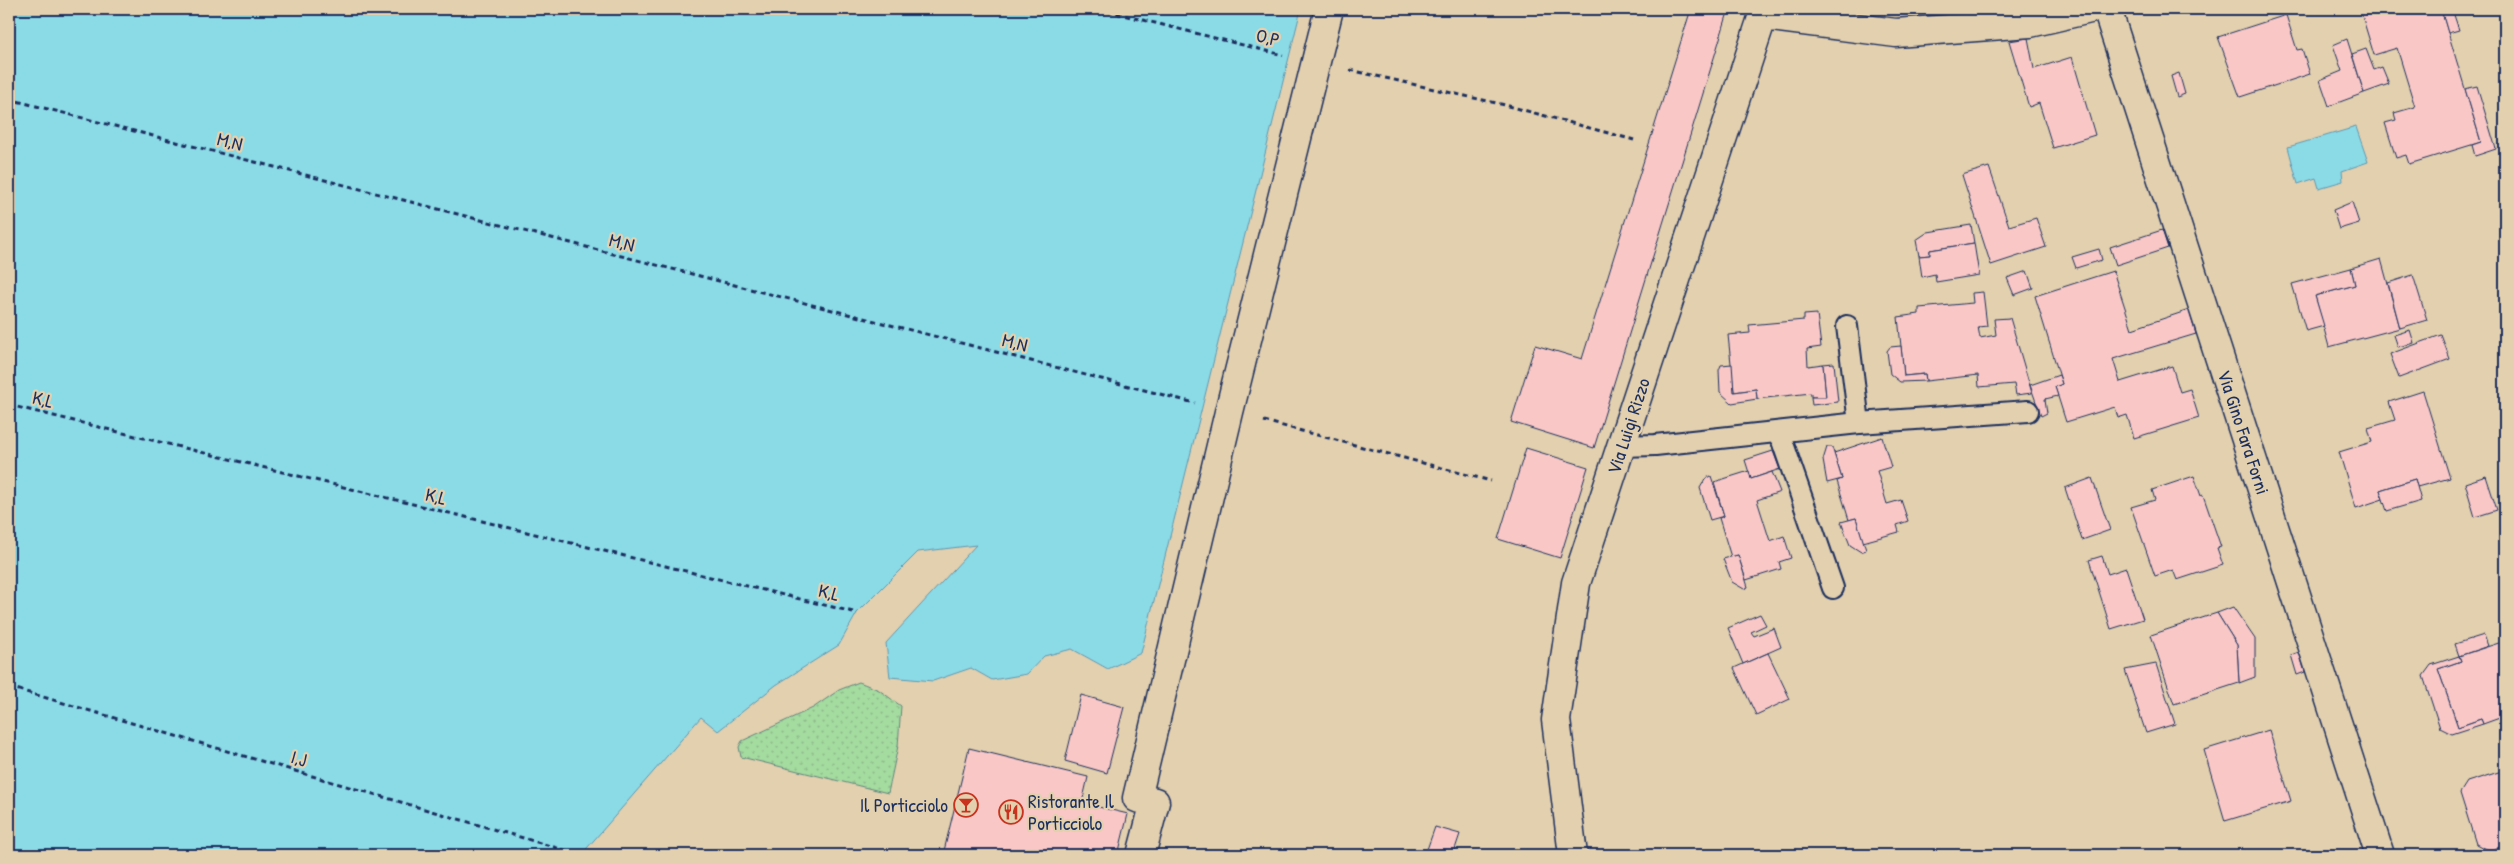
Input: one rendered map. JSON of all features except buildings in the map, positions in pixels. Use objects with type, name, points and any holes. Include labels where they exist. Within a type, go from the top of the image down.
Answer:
[{"type":"street","points":[[1142,855],[1154,802],[1137,798],[1229,412],[1329,9]]},
{"type":"street","points":[[1764,13],[1896,32],[2030,23],[2090,9]]},
{"type":"street","name":"Via Gino Fara Forni","points":[[2107,9],[2380,855]]},
{"type":"street","name":"Via Luigi Rizzo","points":[[1573,855],[1556,720],[1576,583],[1764,13]]},
{"type":"lane","points":[[1847,326],[1859,423]]},
{"type":"lane","points":[[1621,446],[1655,445],[1859,423],[2028,412]]},
{"type":"lane","points":[[1779,432],[1833,588]]},
{"type":"path","name":"O,P","points":[[1099,9],[1315,63],[1478,98],[1634,140]]},
{"type":"path","name":"M,N","points":[[9,99],[1491,481]]},
{"type":"path","name":"K,L","points":[[9,405],[857,613]]},
{"type":"path","name":"I,J","points":[[9,687],[581,855]]},
{"type":"green space","points":[[859,682],[879,690],[901,706],[898,746],[888,793],[741,757],[739,747],[742,741],[813,708],[839,690]]},
{"type":"water","points":[[9,9],[1301,9],[1141,653],[1108,669],[1072,649],[1044,656],[1027,674],[992,680],[971,668],[933,681],[890,677],[886,643],[976,545],[918,552],[857,613],[839,645],[776,685],[718,731],[701,717],[581,855],[9,855]]},
{"type":"water","points":[[2356,127],[2368,162],[2342,171],[2343,181],[2319,188],[2316,178],[2298,184],[2288,147]]},
{"type":"place","name":"Il Porticciolo","points":[[966,805]]},
{"type":"place","name":"Ristorante Il Porticciolo","points":[[1011,812]]}]
